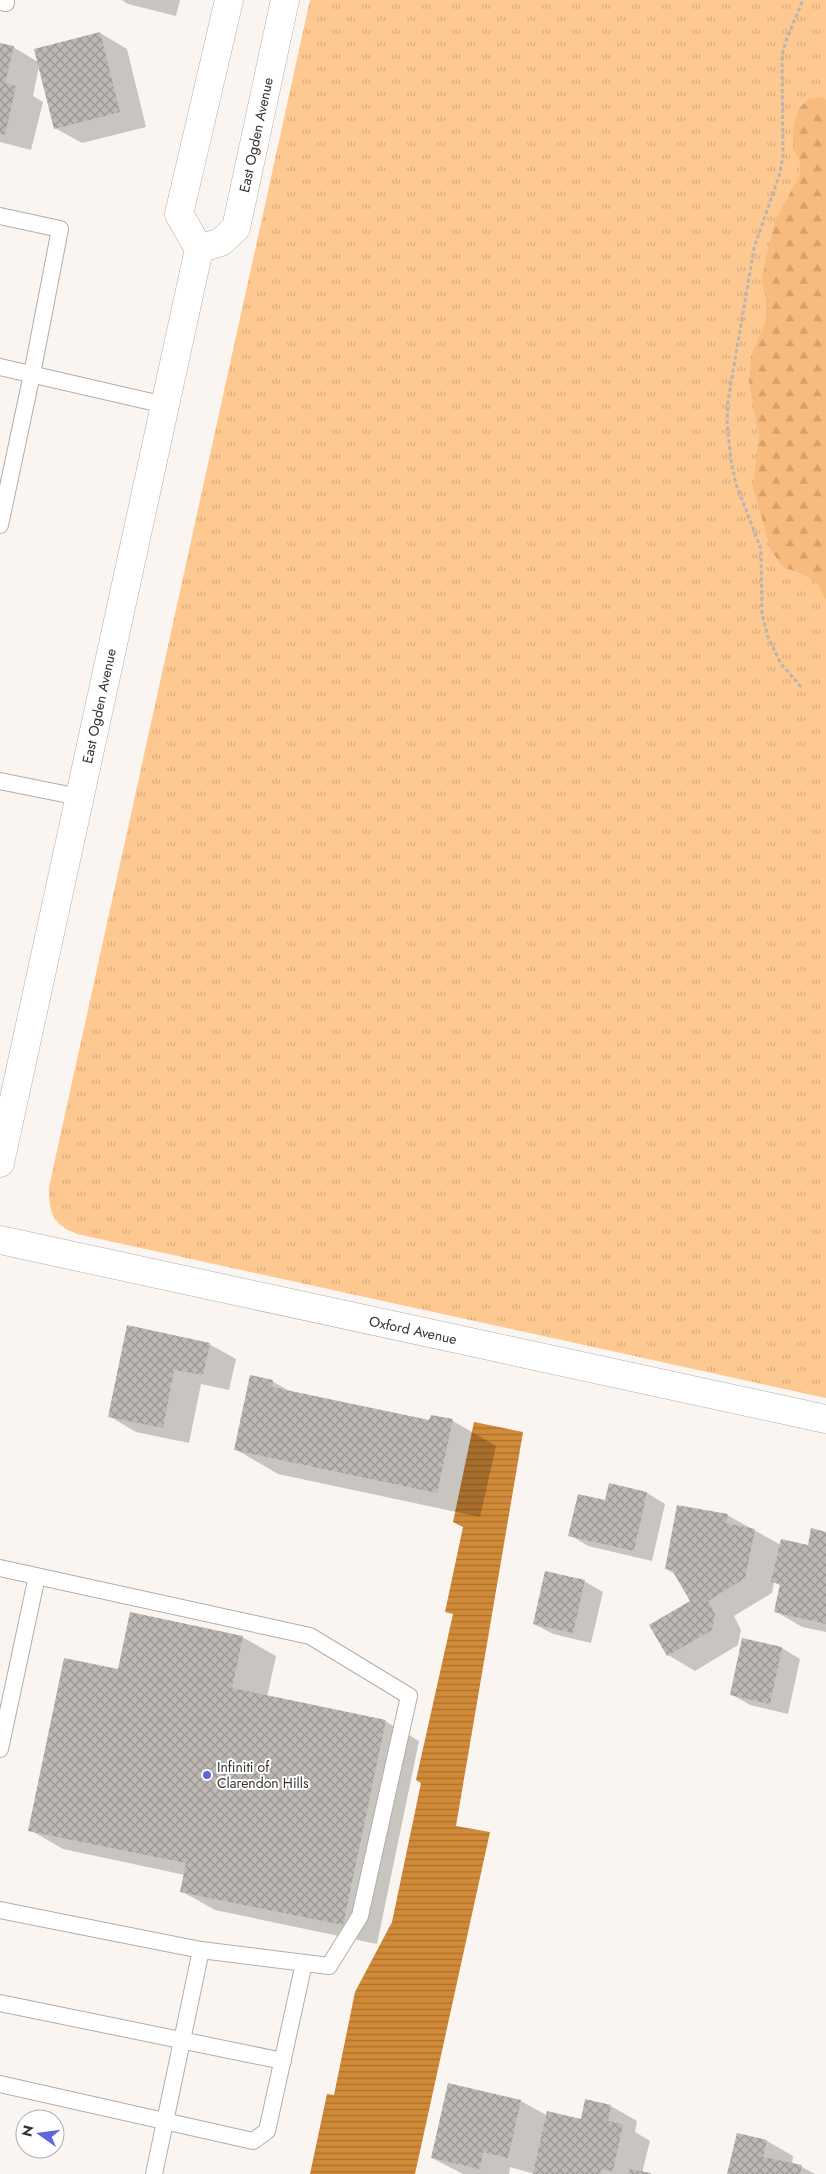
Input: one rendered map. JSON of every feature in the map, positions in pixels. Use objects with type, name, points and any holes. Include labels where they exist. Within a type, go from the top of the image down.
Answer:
[{"type":"main road","points":[[199,249],[179,214],[229,0]]},
{"type":"main road","name":"East Ogden Avenue","points":[[0,1163],[199,249],[221,242],[236,228],[285,0]]},
{"type":"main road","name":"Oxford Avenue","points":[[0,1240],[826,1419]]},
{"type":"lane","points":[[0,2],[6,3],[6,0]]},
{"type":"lane","points":[[0,216],[60,229],[0,525]]},
{"type":"lane","points":[[0,367],[164,405]]},
{"type":"lane","points":[[0,781],[79,797]]},
{"type":"lane","points":[[0,1568],[310,1636],[409,1696],[360,1916],[329,1966],[201,1950],[0,1910]]},
{"type":"lane","points":[[0,1749],[37,1576]]},
{"type":"lane","points":[[154,2174],[201,1950]]},
{"type":"lane","points":[[0,2084],[165,2123],[253,2141],[267,2131],[304,1963]]},
{"type":"lane","points":[[0,2003],[182,2042],[282,2061]]},
{"type":"path","points":[[801,687],[781,664],[768,637],[762,614],[761,549],[736,484],[728,447],[726,422],[754,248],[779,176],[783,157],[782,56],[785,43],[802,0]]},
{"type":"green space","points":[[310,0],[826,0],[826,1398],[77,1234],[57,1222],[51,1211],[49,1187]]},
{"type":"green space","points":[[823,97],[826,100],[826,600],[817,582],[783,567],[771,550],[753,487],[759,436],[749,382],[751,356],[766,321],[766,298],[762,281],[767,254],[776,219],[801,173],[799,158],[793,149],[793,130],[799,108],[809,99]]},
{"type":"shaded area","points":[[474,1422],[523,1432],[456,1826],[490,1832],[415,2174],[310,2174],[327,2094],[334,2095],[355,1992],[392,1922],[421,1783],[416,1780],[453,1614],[445,1612],[463,1527],[453,1522]]},
{"type":"building","points":[[100,32],[120,112],[54,129],[34,49]]},
{"type":"building","points":[[0,43],[14,46],[5,83],[16,86],[5,135],[0,134]]},
{"type":"building","points":[[127,1325],[210,1343],[203,1375],[174,1370],[163,1428],[108,1417]]},
{"type":"building","points":[[250,1375],[273,1380],[272,1387],[429,1420],[431,1415],[453,1419],[437,1493],[234,1450]]},
{"type":"building","points":[[609,1483],[647,1492],[634,1551],[568,1536],[578,1494],[605,1500]]},
{"type":"building","points":[[677,1505],[728,1514],[726,1523],[755,1529],[745,1578],[708,1601],[715,1614],[712,1630],[667,1656],[649,1625],[690,1601],[672,1570],[665,1569]]},
{"type":"building","points":[[811,1528],[826,1532],[826,1624],[774,1612],[780,1584],[771,1582],[781,1539],[808,1545]]},
{"type":"building","points":[[545,1571],[585,1580],[573,1633],[533,1624]]},
{"type":"building","name":"Infiniti of Clarendon Hills","points":[[130,1612],[243,1636],[232,1688],[386,1720],[343,1925],[180,1892],[186,1863],[28,1831],[64,1658],[118,1669]]},
{"type":"building","points":[[742,1638],[782,1647],[770,1704],[730,1695]]},
{"type":"building","points":[[448,2083],[521,2100],[508,2158],[483,2152],[480,2169],[431,2158]]},
{"type":"building","points":[[585,2099],[611,2105],[608,2121],[623,2124],[613,2171],[601,2169],[600,2174],[533,2174],[547,2111],[581,2119]]},
{"type":"building","points":[[737,2133],[767,2140],[763,2157],[802,2165],[800,2174],[727,2174]]},
{"type":"building","points":[[630,2169],[651,2173],[651,2174],[629,2174]]},
{"type":"place","name":"Infiniti of Clarendon Hills","points":[[207,1775]]}]
